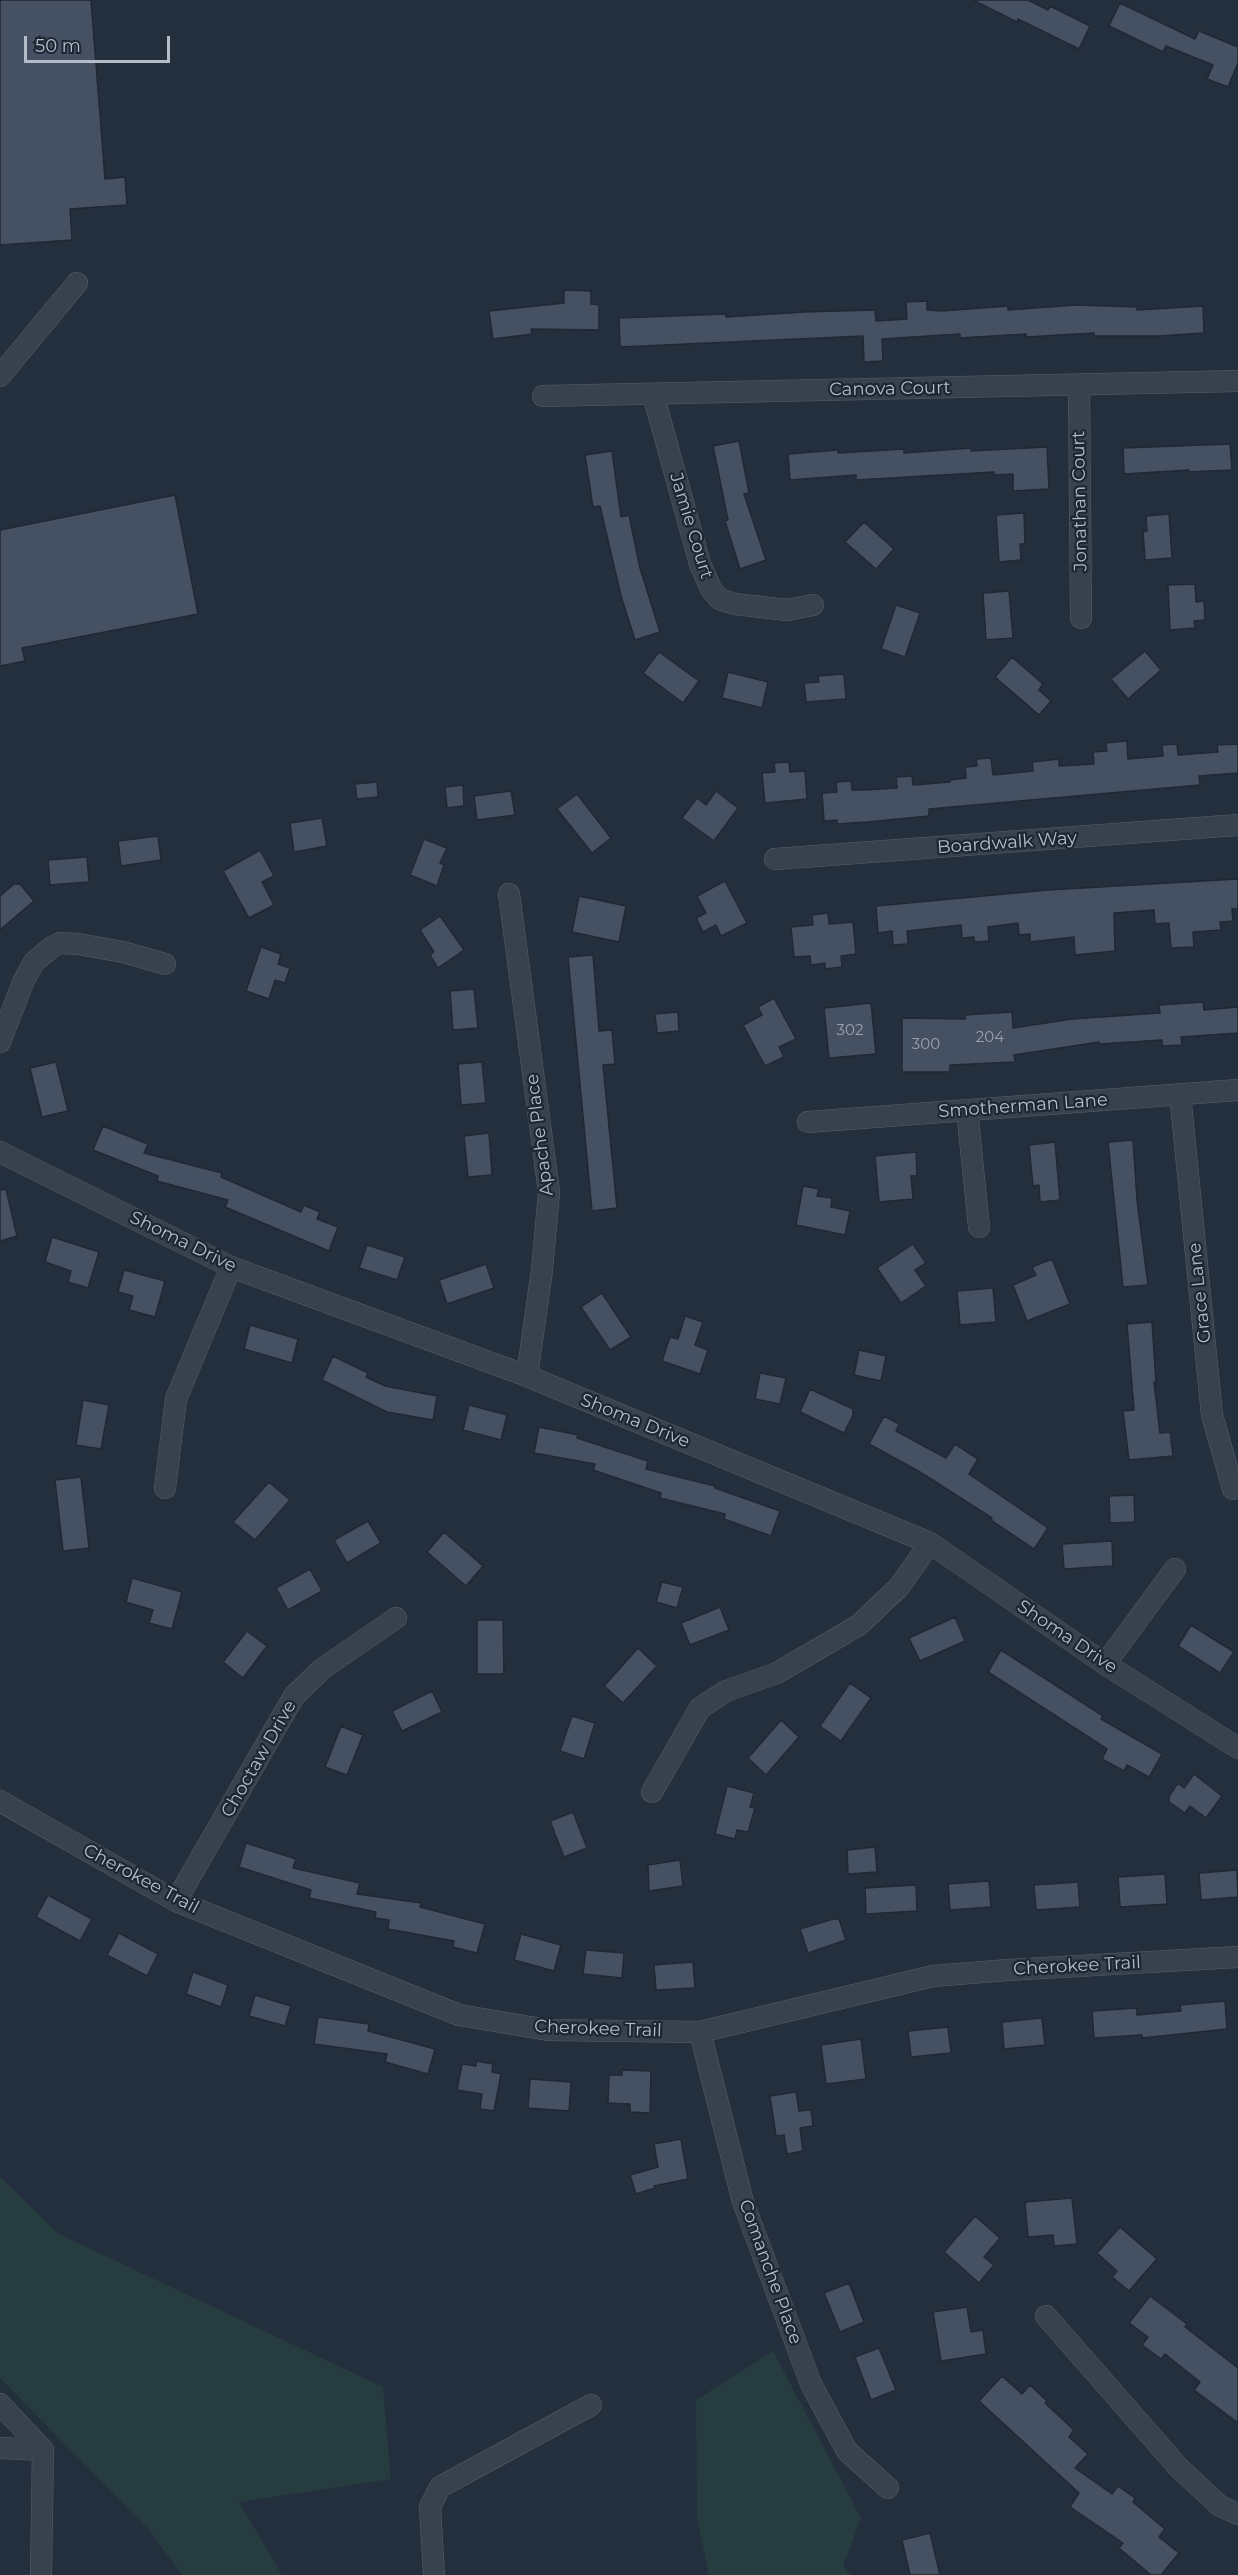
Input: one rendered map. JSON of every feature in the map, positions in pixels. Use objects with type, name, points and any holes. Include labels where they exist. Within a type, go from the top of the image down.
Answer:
[{"type":"street","points":[[0,376],[77,283]]},
{"type":"street","name":"Canova Court","points":[[543,396],[1238,381]]},
{"type":"street","name":"Jonathan Court","points":[[1079,385],[1081,618]]},
{"type":"street","name":"Jamie Court","points":[[653,394],[700,564],[711,589],[719,599],[735,604],[786,610],[813,605]]},
{"type":"street","name":"Boardwalk Way","points":[[775,859],[1238,825]]},
{"type":"street","name":"Apache Place","points":[[509,894],[549,1192],[542,1270],[527,1376]]},
{"type":"street","points":[[0,1042],[24,980],[34,962],[60,943],[123,952],[165,964]]},
{"type":"street","name":"Smotherman Lane","points":[[807,1122],[1238,1090]]},
{"type":"street","name":"Grace Lane","points":[[1180,1094],[1212,1415],[1233,1489]]},
{"type":"street","points":[[967,1110],[979,1227]]},
{"type":"street","name":"Shoma Drive","points":[[0,1152],[231,1267],[527,1376],[930,1543],[1105,1664],[1238,1748]]},
{"type":"street","points":[[165,1488],[176,1399],[231,1267]]},
{"type":"street","points":[[652,1792],[700,1708],[726,1691],[777,1673],[859,1624],[899,1587],[930,1543]]},
{"type":"street","points":[[1105,1664],[1175,1569]]},
{"type":"street","name":"Choctaw Drive","points":[[176,1901],[294,1696],[322,1669],[396,1618]]},
{"type":"street","name":"Cherokee Trail","points":[[0,1801],[176,1901],[459,2015],[548,2030],[700,2032],[933,1976],[1238,1957]]},
{"type":"street","name":"Comanche Place","points":[[700,2032],[743,2202],[811,2384],[847,2451],[888,2488]]},
{"type":"street","points":[[1047,2316],[1179,2468],[1220,2506],[1238,2514]]},
{"type":"street","points":[[0,2404],[43,2450],[41,2575]]},
{"type":"street","points":[[434,2575],[430,2507],[440,2487],[591,2405]]},
{"type":"street","points":[[0,2448],[43,2450]]},
{"type":"green space","points":[[0,2177],[59,2234],[383,2387],[391,2479],[239,2502],[282,2575],[182,2575],[149,2530],[0,2378]]},
{"type":"green space","points":[[773,2351],[861,2518],[843,2566],[851,2575],[709,2575],[697,2519],[696,2400]]},
{"type":"building","points":[[0,0],[91,0],[105,179],[125,177],[127,205],[70,209],[72,240],[0,245]]},
{"type":"building","points":[[973,0],[1028,0],[1048,10],[1050,6],[1090,26],[1079,49]]},
{"type":"building","points":[[1120,3],[1195,39],[1199,31],[1238,47],[1238,63],[1228,87],[1207,79],[1213,65],[1166,46],[1163,52],[1109,26]]},
{"type":"building","points":[[564,290],[591,291],[591,304],[599,305],[599,330],[531,329],[532,334],[493,339],[489,311],[564,303]]},
{"type":"building","points":[[927,301],[927,310],[942,311],[1008,306],[1008,310],[1075,305],[1137,307],[1137,310],[1203,306],[1204,333],[1094,336],[1094,333],[1026,337],[1026,334],[960,338],[960,334],[882,339],[883,361],[864,362],[863,336],[620,347],[619,318],[726,314],[726,317],[875,310],[876,321],[907,319],[906,302]]},
{"type":"building","points":[[739,441],[749,493],[744,494],[766,560],[740,569],[725,521],[728,520],[713,446]]},
{"type":"building","points":[[1230,444],[1232,470],[1124,474],[1123,448]]},
{"type":"building","points":[[1047,447],[1049,489],[1013,491],[1013,474],[994,475],[994,472],[856,480],[856,475],[790,480],[788,454],[838,450],[838,453],[904,449],[904,453],[971,448],[971,451]]},
{"type":"building","points":[[612,451],[621,517],[629,515],[640,568],[660,632],[635,640],[621,596],[600,506],[593,507],[585,455]]},
{"type":"building","points":[[175,495],[198,614],[22,648],[25,661],[0,666],[0,530]]},
{"type":"building","points":[[1024,513],[1025,544],[1020,544],[1021,560],[999,562],[996,515]]},
{"type":"building","points":[[1169,514],[1172,558],[1145,560],[1143,532],[1147,531],[1146,516]]},
{"type":"building","points":[[864,522],[894,549],[876,569],[845,542]]},
{"type":"building","points":[[1195,584],[1196,602],[1204,601],[1205,620],[1194,621],[1195,628],[1170,630],[1168,585]]},
{"type":"building","points":[[1009,591],[1013,638],[986,640],[983,593]]},
{"type":"building","points":[[896,605],[920,613],[905,657],[881,649]]},
{"type":"building","points":[[1145,651],[1161,670],[1128,699],[1111,679]]},
{"type":"building","points":[[659,652],[699,681],[683,703],[643,673]]},
{"type":"building","points":[[1012,657],[1043,684],[1039,690],[1051,701],[1039,715],[995,677]]},
{"type":"building","points":[[728,672],[768,682],[762,708],[722,698]]},
{"type":"building","points":[[844,674],[846,699],[806,702],[804,683],[819,682],[818,676]]},
{"type":"building","points":[[1127,741],[1128,759],[1163,756],[1162,745],[1177,744],[1178,755],[1218,752],[1217,745],[1238,744],[1238,773],[1199,776],[1200,785],[929,809],[929,816],[867,822],[837,824],[837,820],[824,821],[822,793],[837,792],[836,782],[851,781],[852,790],[865,790],[897,788],[896,777],[912,776],[913,785],[950,782],[950,780],[966,778],[965,767],[977,766],[976,759],[991,758],[993,775],[1033,771],[1032,762],[1059,759],[1059,766],[1094,764],[1093,752],[1107,751],[1106,743]]},
{"type":"building","points":[[789,762],[790,772],[805,771],[807,799],[765,803],[762,773],[775,772],[774,763]]},
{"type":"building","points":[[377,782],[378,797],[357,799],[355,784]]},
{"type":"building","points":[[463,785],[464,806],[447,808],[445,787]]},
{"type":"building","points":[[511,791],[515,815],[477,820],[474,796]]},
{"type":"building","points":[[716,791],[738,808],[714,841],[682,818],[697,798],[706,805]]},
{"type":"building","points":[[577,794],[611,838],[592,853],[557,809]]},
{"type":"building","points":[[322,818],[327,846],[294,852],[290,823]]},
{"type":"building","points":[[158,836],[161,860],[121,866],[118,841]]},
{"type":"building","points":[[424,839],[447,848],[440,863],[444,865],[437,886],[410,875]]},
{"type":"building","points":[[260,850],[274,876],[262,882],[274,905],[249,918],[223,871]]},
{"type":"building","points":[[87,857],[89,882],[50,885],[48,860]]},
{"type":"building","points":[[1238,879],[1238,909],[1232,909],[1233,921],[1220,922],[1221,930],[1193,932],[1194,947],[1171,948],[1169,923],[1155,924],[1154,910],[1114,913],[1115,951],[1075,955],[1074,937],[1030,942],[1030,934],[1019,935],[1018,923],[988,927],[989,941],[974,942],[974,937],[962,938],[961,925],[907,931],[908,944],[893,945],[892,931],[878,933],[876,906],[1048,890]]},
{"type":"building","points":[[725,881],[747,923],[721,936],[716,925],[703,932],[696,918],[706,913],[697,896]]},
{"type":"building","points":[[14,884],[20,884],[34,901],[0,930],[0,896]]},
{"type":"building","points":[[579,896],[626,906],[619,942],[572,932]]},
{"type":"building","points":[[828,913],[829,924],[853,922],[856,954],[841,956],[842,967],[825,969],[825,963],[811,965],[810,956],[794,957],[791,927],[813,925],[812,915]]},
{"type":"building","points":[[440,916],[464,950],[438,968],[430,955],[434,952],[420,930]]},
{"type":"building","points":[[261,947],[281,954],[278,964],[290,968],[285,983],[275,980],[269,999],[246,991]]},
{"type":"building","points":[[593,955],[599,1031],[612,1030],[615,1064],[603,1065],[617,1208],[592,1211],[568,957]]},
{"type":"building","points":[[474,989],[478,1028],[453,1030],[450,991]]},
{"type":"building","points":[[774,998],[796,1039],[779,1047],[784,1057],[765,1066],[743,1025],[762,1015],[758,1007]]},
{"type":"building","points":[[1203,1002],[1204,1010],[1238,1007],[1238,1033],[1181,1037],[1182,1045],[1162,1046],[1162,1040],[1099,1044],[1099,1042],[1014,1055],[1015,1062],[950,1065],[950,1072],[902,1072],[902,1018],[965,1019],[965,1015],[1012,1012],[1013,1028],[1072,1019],[1160,1013],[1159,1005]]},
{"type":"building","points":[[871,1003],[876,1054],[829,1058],[824,1008]]},
{"type":"building","points":[[678,1012],[679,1031],[657,1033],[655,1014]]},
{"type":"building","points":[[56,1062],[68,1111],[42,1117],[30,1068]]},
{"type":"building","points":[[482,1062],[486,1103],[461,1105],[458,1064]]},
{"type":"building","points":[[103,1126],[148,1144],[144,1153],[222,1173],[221,1177],[301,1212],[304,1205],[320,1212],[317,1219],[338,1227],[329,1251],[225,1207],[228,1200],[157,1181],[158,1176],[93,1150]]},
{"type":"building","points":[[489,1133],[492,1175],[468,1177],[464,1136]]},
{"type":"building","points":[[1133,1140],[1137,1200],[1148,1285],[1123,1287],[1108,1142]]},
{"type":"building","points":[[1055,1142],[1060,1200],[1040,1202],[1039,1185],[1033,1186],[1029,1145]]},
{"type":"building","points":[[916,1152],[917,1176],[911,1176],[913,1199],[879,1202],[875,1156]]},
{"type":"building","points":[[803,1186],[819,1189],[817,1196],[832,1198],[831,1207],[850,1211],[845,1235],[796,1225]]},
{"type":"building","points":[[6,1189],[17,1236],[0,1241],[0,1190]]},
{"type":"building","points":[[52,1237],[99,1252],[88,1288],[68,1282],[71,1271],[45,1262]]},
{"type":"building","points":[[913,1244],[926,1263],[915,1270],[926,1286],[901,1303],[877,1268]]},
{"type":"building","points":[[367,1245],[405,1257],[397,1280],[359,1268]]},
{"type":"building","points":[[1052,1259],[1070,1304],[1027,1321],[1013,1285],[1036,1275],[1032,1267]]},
{"type":"building","points":[[486,1264],[494,1288],[447,1304],[439,1280]]},
{"type":"building","points":[[124,1270],[165,1281],[155,1317],[129,1310],[133,1296],[118,1292]]},
{"type":"building","points":[[993,1288],[996,1322],[960,1325],[957,1291]]},
{"type":"building","points":[[602,1293],[631,1337],[610,1350],[581,1307]]},
{"type":"building","points":[[685,1316],[703,1322],[695,1345],[708,1350],[700,1374],[662,1361],[670,1337],[678,1339]]},
{"type":"building","points":[[1152,1322],[1156,1382],[1154,1382],[1160,1433],[1170,1432],[1173,1456],[1129,1460],[1123,1411],[1134,1410],[1127,1324]]},
{"type":"building","points":[[250,1325],[298,1339],[292,1363],[244,1349]]},
{"type":"building","points":[[859,1350],[886,1356],[881,1381],[854,1375]]},
{"type":"building","points":[[333,1356],[368,1373],[366,1377],[385,1386],[437,1396],[433,1420],[387,1412],[322,1380]]},
{"type":"building","points":[[760,1373],[786,1378],[780,1404],[755,1399]]},
{"type":"building","points":[[810,1389],[853,1409],[853,1415],[844,1433],[800,1412]]},
{"type":"building","points":[[83,1400],[109,1405],[101,1449],[76,1445]]},
{"type":"building","points":[[469,1405],[507,1415],[501,1440],[463,1430]]},
{"type":"building","points":[[884,1416],[899,1424],[896,1431],[946,1458],[955,1444],[978,1459],[969,1474],[1048,1528],[1034,1549],[991,1520],[992,1518],[920,1472],[869,1444]]},
{"type":"building","points":[[539,1427],[578,1435],[577,1438],[648,1461],[646,1469],[715,1486],[715,1488],[780,1511],[771,1536],[724,1519],[725,1514],[660,1498],[661,1493],[593,1470],[595,1464],[534,1453]]},
{"type":"building","points":[[81,1477],[89,1548],[63,1551],[55,1480]]},
{"type":"building","points":[[269,1482],[290,1500],[255,1540],[233,1522]]},
{"type":"building","points":[[1134,1495],[1135,1522],[1110,1523],[1109,1496]]},
{"type":"building","points":[[368,1521],[381,1543],[347,1563],[334,1540]]},
{"type":"building","points":[[444,1532],[483,1566],[466,1586],[427,1552]]},
{"type":"building","points":[[1112,1541],[1113,1566],[1064,1569],[1062,1544]]},
{"type":"building","points":[[310,1569],[322,1591],[288,1610],[276,1588]]},
{"type":"building","points":[[132,1578],[182,1592],[172,1629],[149,1623],[153,1610],[126,1602]]},
{"type":"building","points":[[662,1582],[683,1587],[677,1608],[656,1602]]},
{"type":"building","points":[[720,1607],[729,1630],[690,1645],[681,1623]]},
{"type":"building","points":[[955,1617],[965,1641],[920,1661],[909,1638]]},
{"type":"building","points":[[477,1620],[503,1620],[504,1674],[477,1674]]},
{"type":"building","points":[[1191,1625],[1234,1652],[1220,1673],[1178,1646]]},
{"type":"building","points":[[247,1631],[267,1646],[243,1678],[223,1662]]},
{"type":"building","points":[[638,1648],[657,1666],[623,1703],[604,1686]]},
{"type":"building","points":[[1001,1650],[1103,1716],[1101,1719],[1162,1754],[1149,1777],[1127,1765],[1124,1771],[1102,1759],[1107,1749],[988,1672]]},
{"type":"building","points":[[850,1683],[871,1698],[841,1741],[820,1726]]},
{"type":"building","points":[[432,1691],[442,1712],[402,1731],[392,1711]]},
{"type":"building","points":[[572,1716],[595,1723],[584,1759],[560,1751]]},
{"type":"building","points":[[781,1720],[799,1737],[766,1775],[748,1758]]},
{"type":"building","points":[[341,1726],[363,1735],[347,1775],[325,1767]]},
{"type":"building","points":[[1194,1774],[1222,1796],[1206,1818],[1190,1806],[1185,1813],[1169,1802],[1169,1796],[1178,1783],[1184,1788]]},
{"type":"building","points":[[727,1786],[754,1793],[750,1807],[755,1808],[748,1832],[737,1830],[735,1839],[715,1834]]},
{"type":"building","points":[[573,1812],[587,1848],[564,1857],[550,1821]]},
{"type":"building","points":[[246,1843],[296,1859],[293,1868],[360,1883],[357,1894],[421,1903],[420,1907],[485,1924],[477,1953],[453,1947],[454,1941],[388,1929],[389,1920],[375,1918],[376,1912],[309,1898],[311,1890],[239,1867]]},
{"type":"building","points":[[875,1847],[877,1872],[848,1874],[847,1850]]},
{"type":"building","points":[[680,1860],[683,1886],[649,1891],[648,1865]]},
{"type":"building","points":[[1237,1870],[1238,1897],[1201,1900],[1199,1873]]},
{"type":"building","points":[[1165,1874],[1167,1904],[1120,1907],[1118,1877]]},
{"type":"building","points":[[989,1881],[991,1907],[950,1910],[948,1884]]},
{"type":"building","points":[[1078,1882],[1080,1907],[1036,1910],[1034,1885]]},
{"type":"building","points":[[916,1885],[917,1911],[866,1914],[865,1888]]},
{"type":"building","points":[[48,1895],[92,1919],[80,1941],[36,1917]]},
{"type":"building","points":[[839,1919],[846,1940],[808,1953],[800,1929]]},
{"type":"building","points":[[119,1933],[158,1954],[147,1976],[107,1955]]},
{"type":"building","points":[[521,1934],[561,1945],[554,1971],[514,1960]]},
{"type":"building","points":[[586,1950],[624,1953],[622,1978],[583,1974]]},
{"type":"building","points":[[693,1962],[695,1988],[656,1990],[654,1965]]},
{"type":"building","points":[[193,1972],[228,1985],[221,2007],[186,1994]]},
{"type":"building","points":[[255,1995],[291,2006],[285,2026],[249,2016]]},
{"type":"building","points":[[1225,2001],[1227,2029],[1142,2038],[1142,2035],[1094,2038],[1092,2011],[1137,2008],[1137,2015],[1181,2011],[1180,2005]]},
{"type":"building","points":[[318,2017],[369,2024],[368,2031],[435,2049],[428,2074],[385,2062],[387,2054],[314,2044]]},
{"type":"building","points":[[1042,2018],[1045,2045],[1004,2049],[1002,2022]]},
{"type":"building","points":[[948,2027],[951,2053],[911,2057],[908,2031]]},
{"type":"building","points":[[861,2039],[866,2079],[826,2084],[821,2045]]},
{"type":"building","points":[[476,2061],[493,2064],[492,2072],[501,2074],[494,2111],[480,2109],[482,2094],[457,2090],[462,2064],[476,2066]]},
{"type":"building","points":[[622,2070],[651,2071],[650,2113],[630,2112],[630,2104],[608,2103],[609,2075],[622,2075]]},
{"type":"building","points":[[530,2079],[571,2082],[569,2111],[528,2108]]},
{"type":"building","points":[[796,2092],[799,2111],[811,2110],[813,2126],[800,2128],[803,2151],[787,2154],[784,2135],[776,2136],[770,2096]]},
{"type":"building","points":[[681,2139],[688,2179],[654,2186],[655,2188],[636,2194],[630,2175],[658,2167],[654,2144]]},
{"type":"building","points":[[1072,2198],[1077,2244],[1054,2246],[1053,2235],[1028,2237],[1025,2202]]},
{"type":"building","points":[[975,2216],[1000,2238],[984,2257],[994,2265],[979,2283],[944,2252]]},
{"type":"building","points":[[1120,2227],[1157,2259],[1129,2291],[1112,2277],[1117,2271],[1097,2253]]},
{"type":"building","points":[[849,2283],[864,2322],[840,2332],[824,2293]]},
{"type":"building","points":[[1150,2296],[1187,2324],[1185,2327],[1238,2368],[1238,2423],[1194,2390],[1200,2382],[1165,2354],[1161,2359],[1142,2345],[1148,2337],[1129,2323]]},
{"type":"building","points":[[967,2307],[971,2332],[983,2330],[986,2354],[941,2361],[933,2312]]},
{"type":"building","points":[[879,2348],[896,2390],[871,2400],[855,2357]]},
{"type":"building","points":[[1002,2376],[1022,2394],[1030,2385],[1047,2401],[1045,2403],[1074,2430],[1069,2437],[1088,2454],[1075,2468],[1112,2494],[1118,2486],[1135,2498],[1133,2502],[1165,2529],[1159,2537],[1179,2553],[1161,2575],[1151,2575],[1119,2548],[1123,2543],[1070,2507],[1079,2493],[979,2401]]},
{"type":"building","points":[[930,2533],[940,2575],[910,2575],[902,2540]]}]
